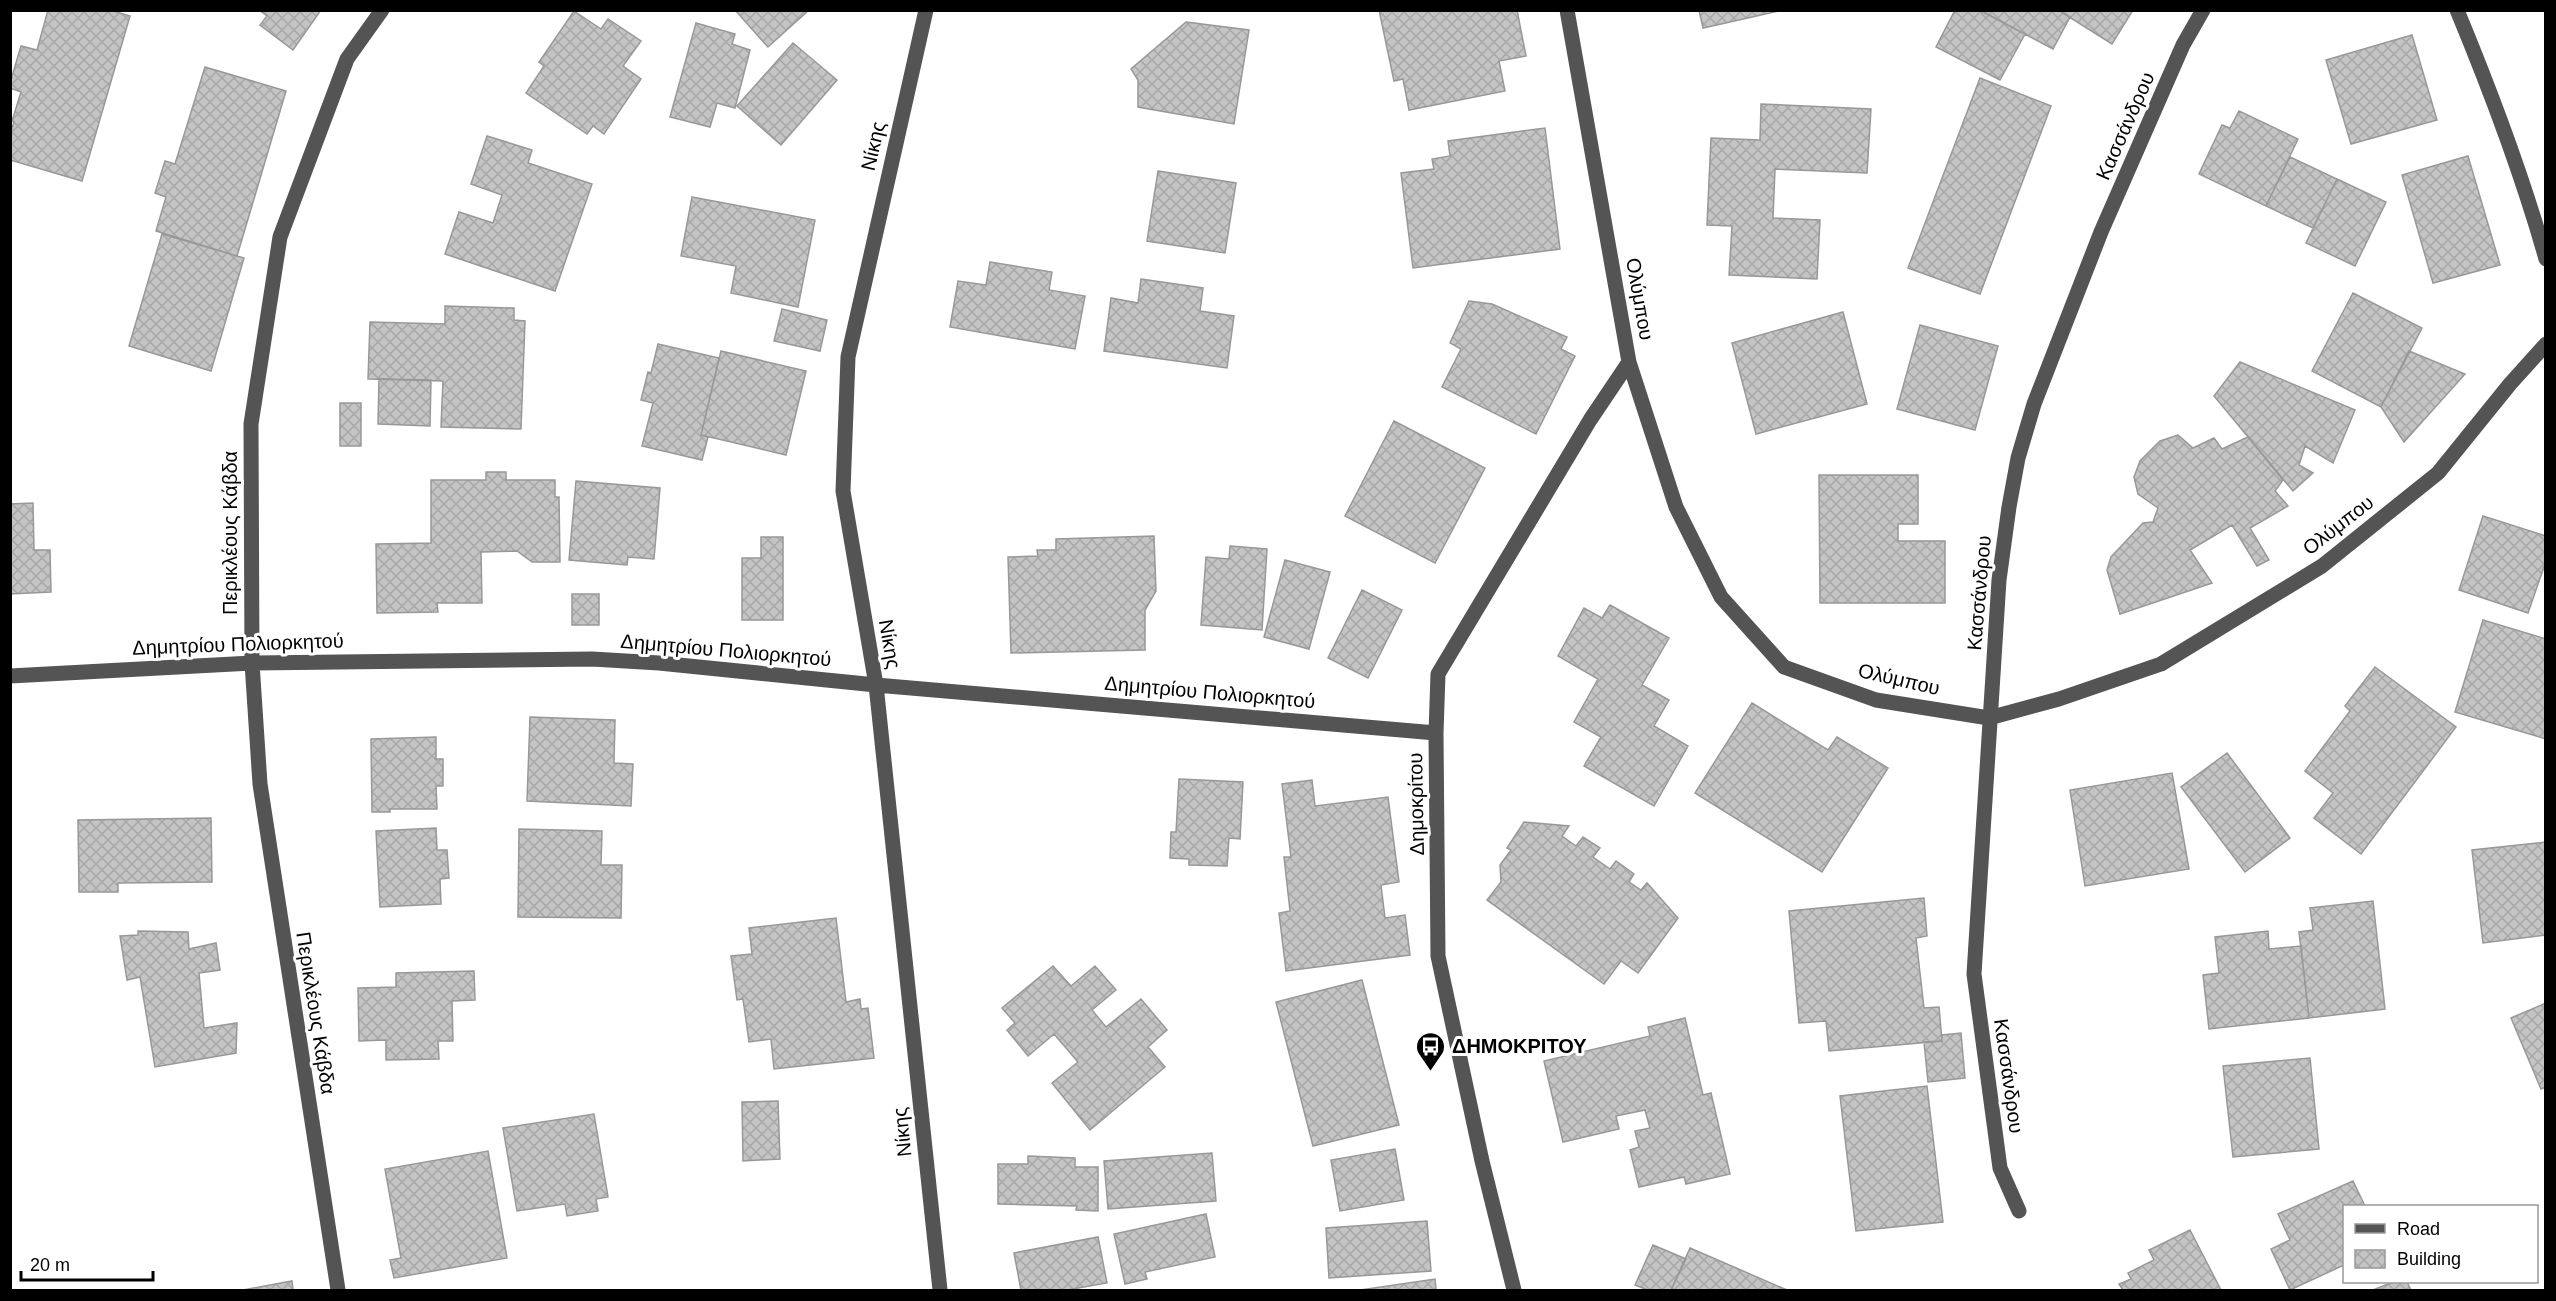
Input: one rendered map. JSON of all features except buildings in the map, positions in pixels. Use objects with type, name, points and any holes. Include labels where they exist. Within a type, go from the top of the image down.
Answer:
[{"type":"street","name":"Περικλέους Κάβδα","points":[[338,1290],[260,784],[252,663],[250,424],[280,237],[347,59],[382,10]]},
{"type":"street","name":"Νίκης","points":[[926,10],[848,357],[843,491],[876,685],[940,1290]]},
{"type":"street","name":"Ολύμπου","points":[[1567,10],[1629,363],[1676,507],[1721,597],[1784,667],[1876,700],[1989,718],[2059,699],[2161,664],[2322,566],[2438,473],[2510,384],[2546,344]]},
{"type":"street","name":"Κασσάνδρου","points":[[2019,1211],[2000,1168],[1974,974],[1999,580],[2009,507],[2018,458],[2034,404],[2101,232],[2183,45],[2203,10]]},
{"type":"street","points":[[2457,10],[2506,134],[2546,259]]},
{"type":"street","name":"Δημοκρίτου","points":[[1514,1290],[1482,1161],[1438,956],[1436,733],[1438,674],[1583,430],[1629,363]]},
{"type":"street","name":"Δημητρίου Πολιορκητού","points":[[10,676],[252,663],[592,659],[659,663],[876,685],[1436,733]]},
{"type":"place","name":"ΔΗΜΟΚΡΙΤΟΥ","points":[[1431,1072]]}]
